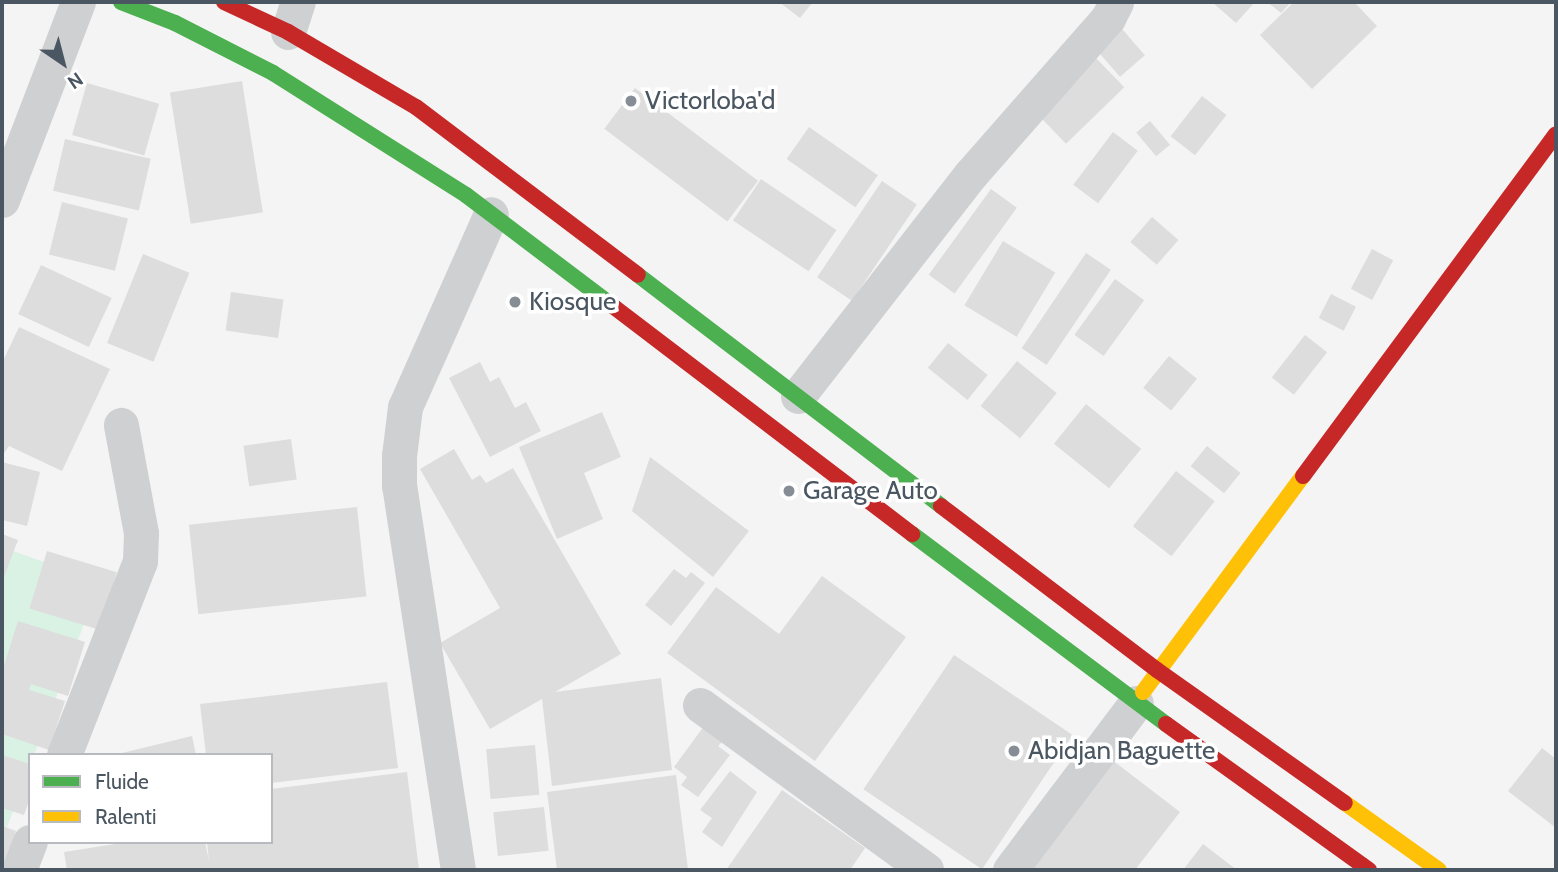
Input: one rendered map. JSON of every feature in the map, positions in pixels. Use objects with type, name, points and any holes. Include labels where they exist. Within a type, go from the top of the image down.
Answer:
[{"type":"main road","points":[[121,2],[175,23],[273,73],[491,214],[1136,703],[1369,870]]},
{"type":"main road","points":[[224,2],[293,17],[416,107],[1157,670],[1439,870]]},
{"type":"main road","points":[[1136,703],[1157,670],[1556,134]]},
{"type":"street","points":[[2,200],[78,2]]},
{"type":"street","points":[[798,396],[971,174],[1108,18],[1116,2]]},
{"type":"street","points":[[458,870],[399,486],[399,456],[405,407],[491,214]]},
{"type":"street","points":[[65,753],[140,561],[141,533],[121,425]]},
{"type":"street","points":[[1010,870],[1136,703]]},
{"type":"street","points":[[700,705],[926,870]]},
{"type":"street","points":[[19,870],[29,844]]},
{"type":"green space","points":[[2,547],[100,582],[35,753],[28,753],[28,772],[2,840]]},
{"type":"building","points":[[779,2],[813,2],[800,18]]},
{"type":"building","points":[[1212,2],[1255,2],[1236,23]]},
{"type":"building","points":[[1267,2],[1291,2],[1281,13]]},
{"type":"building","points":[[1294,2],[1354,2],[1377,26],[1312,89],[1260,35]]},
{"type":"building","points":[[1116,22],[1145,55],[1120,77],[1091,44]]},
{"type":"building","points":[[1093,55],[1124,87],[1066,144],[1035,111]]},
{"type":"building","points":[[242,81],[263,212],[191,224],[170,92]]},
{"type":"building","points":[[87,83],[159,104],[144,156],[72,135]]},
{"type":"building","points":[[635,88],[758,181],[727,221],[604,129]]},
{"type":"building","points":[[1202,96],[1226,115],[1195,155],[1171,136]]},
{"type":"building","points":[[1150,121],[1170,145],[1156,156],[1136,133]]},
{"type":"building","points":[[809,127],[878,175],[855,207],[787,159]]},
{"type":"building","points":[[1113,132],[1138,151],[1098,203],[1073,185]]},
{"type":"building","points":[[65,139],[151,159],[139,210],[53,191]]},
{"type":"building","points":[[761,179],[836,230],[808,271],[733,220]]},
{"type":"building","points":[[882,181],[917,204],[852,301],[817,277]]},
{"type":"building","points":[[991,189],[1017,208],[955,294],[929,275]]},
{"type":"building","points":[[62,202],[128,218],[115,271],[49,254]]},
{"type":"building","points":[[1152,217],[1178,240],[1157,265],[1130,242]]},
{"type":"building","points":[[1003,241],[1055,272],[1017,337],[964,305]]},
{"type":"building","points":[[1372,249],[1393,260],[1372,300],[1351,289]]},
{"type":"building","points":[[1086,253],[1111,270],[1047,365],[1022,348]]},
{"type":"building","points":[[143,254],[189,273],[153,362],[107,343]]},
{"type":"building","points":[[41,265],[112,298],[89,347],[18,314]]},
{"type":"building","points":[[1115,279],[1144,300],[1104,356],[1074,335]]},
{"type":"building","points":[[231,292],[283,299],[278,338],[226,331]]},
{"type":"building","points":[[1331,294],[1356,307],[1344,331],[1319,318]]},
{"type":"building","points":[[19,327],[110,369],[62,471],[9,446],[2,456],[2,363]]},
{"type":"building","points":[[1305,335],[1327,352],[1294,395],[1272,378]]},
{"type":"building","points":[[948,343],[988,375],[967,400],[928,368]]},
{"type":"building","points":[[1169,356],[1197,379],[1171,411],[1143,388]]},
{"type":"building","points":[[1017,361],[1057,393],[1020,438],[980,406]]},
{"type":"building","points":[[480,362],[490,382],[499,377],[515,408],[526,402],[541,431],[490,457],[449,378]]},
{"type":"building","points":[[1086,404],[1141,449],[1109,488],[1054,444]]},
{"type":"building","points":[[602,412],[621,457],[584,473],[603,519],[557,539],[519,447]]},
{"type":"building","points":[[291,439],[297,480],[249,486],[243,446]]},
{"type":"building","points":[[1207,446],[1240,473],[1224,493],[1191,466]]},
{"type":"building","points":[[454,449],[472,480],[480,475],[486,483],[513,468],[621,654],[555,692],[661,678],[672,770],[552,786],[542,699],[490,729],[440,643],[500,608],[420,469]]},
{"type":"building","points":[[650,457],[749,531],[713,577],[632,511]]},
{"type":"building","points":[[2,462],[40,472],[27,526],[2,520]]},
{"type":"building","points":[[1176,471],[1215,501],[1172,556],[1133,526]]},
{"type":"building","points":[[357,507],[366,597],[198,614],[189,525]]},
{"type":"building","points":[[2,534],[18,540],[2,582]]},
{"type":"building","points":[[47,551],[117,572],[99,630],[29,608]]},
{"type":"building","points":[[674,569],[686,578],[691,572],[705,583],[671,626],[645,605]]},
{"type":"building","points":[[822,576],[906,637],[815,761],[667,653],[716,587],[779,634]]},
{"type":"building","points":[[18,621],[85,642],[68,696],[31,684],[29,690],[65,701],[49,750],[2,734],[2,672]]},
{"type":"building","points":[[954,655],[1073,735],[982,869],[863,789]]},
{"type":"building","points":[[387,682],[398,768],[273,783],[273,753],[206,753],[200,704]]},
{"type":"building","points":[[704,726],[723,741],[718,746],[730,755],[698,797],[681,785],[687,777],[674,767]]},
{"type":"building","points":[[192,736],[196,753],[122,753]]},
{"type":"building","points":[[535,745],[539,795],[491,799],[486,749]]},
{"type":"building","points":[[1542,748],[1556,759],[1556,828],[1508,791]]},
{"type":"building","points":[[2,755],[28,763],[28,804],[24,815],[2,808]]},
{"type":"building","points":[[1107,756],[1180,812],[1135,870],[1020,870]]},
{"type":"building","points":[[730,771],[757,792],[722,847],[702,832],[712,818],[700,810]]},
{"type":"building","points":[[407,772],[419,870],[67,870],[64,852],[115,844],[205,844],[209,861],[207,844],[273,844],[273,789]]},
{"type":"building","points":[[676,775],[688,869],[557,870],[547,792]]},
{"type":"building","points":[[782,790],[865,848],[850,870],[726,870]]},
{"type":"building","points":[[544,807],[549,851],[498,856],[493,812]]},
{"type":"building","points":[[2,826],[16,831],[4,870],[2,870]]},
{"type":"building","points":[[1203,844],[1237,870],[1183,870]]},
{"type":"traffic: fast","points":[[121,2],[175,23],[273,73],[466,195],[614,307]]},
{"type":"traffic: fast","points":[[638,275],[941,506]]},
{"type":"traffic: fast","points":[[912,534],[1166,724]]},
{"type":"traffic: slow","points":[[1143,692],[1303,476]]},
{"type":"traffic: slow","points":[[1345,803],[1439,870]]},
{"type":"traffic: jam","points":[[224,2],[288,32],[416,107],[638,275]]},
{"type":"traffic: jam","points":[[1303,476],[1556,134]]},
{"type":"traffic: jam","points":[[614,307],[912,534]]},
{"type":"traffic: jam","points":[[941,506],[1157,670],[1345,803]]},
{"type":"traffic: jam","points":[[1166,724],[1369,870]]},
{"type":"place","name":"Victorloba'd","points":[[631,101]]},
{"type":"place","name":"Kiosque","points":[[515,302]]},
{"type":"place","name":"Garage Auto","points":[[789,491]]},
{"type":"place","name":"Abidjan Baguette","points":[[1014,751]]}]
